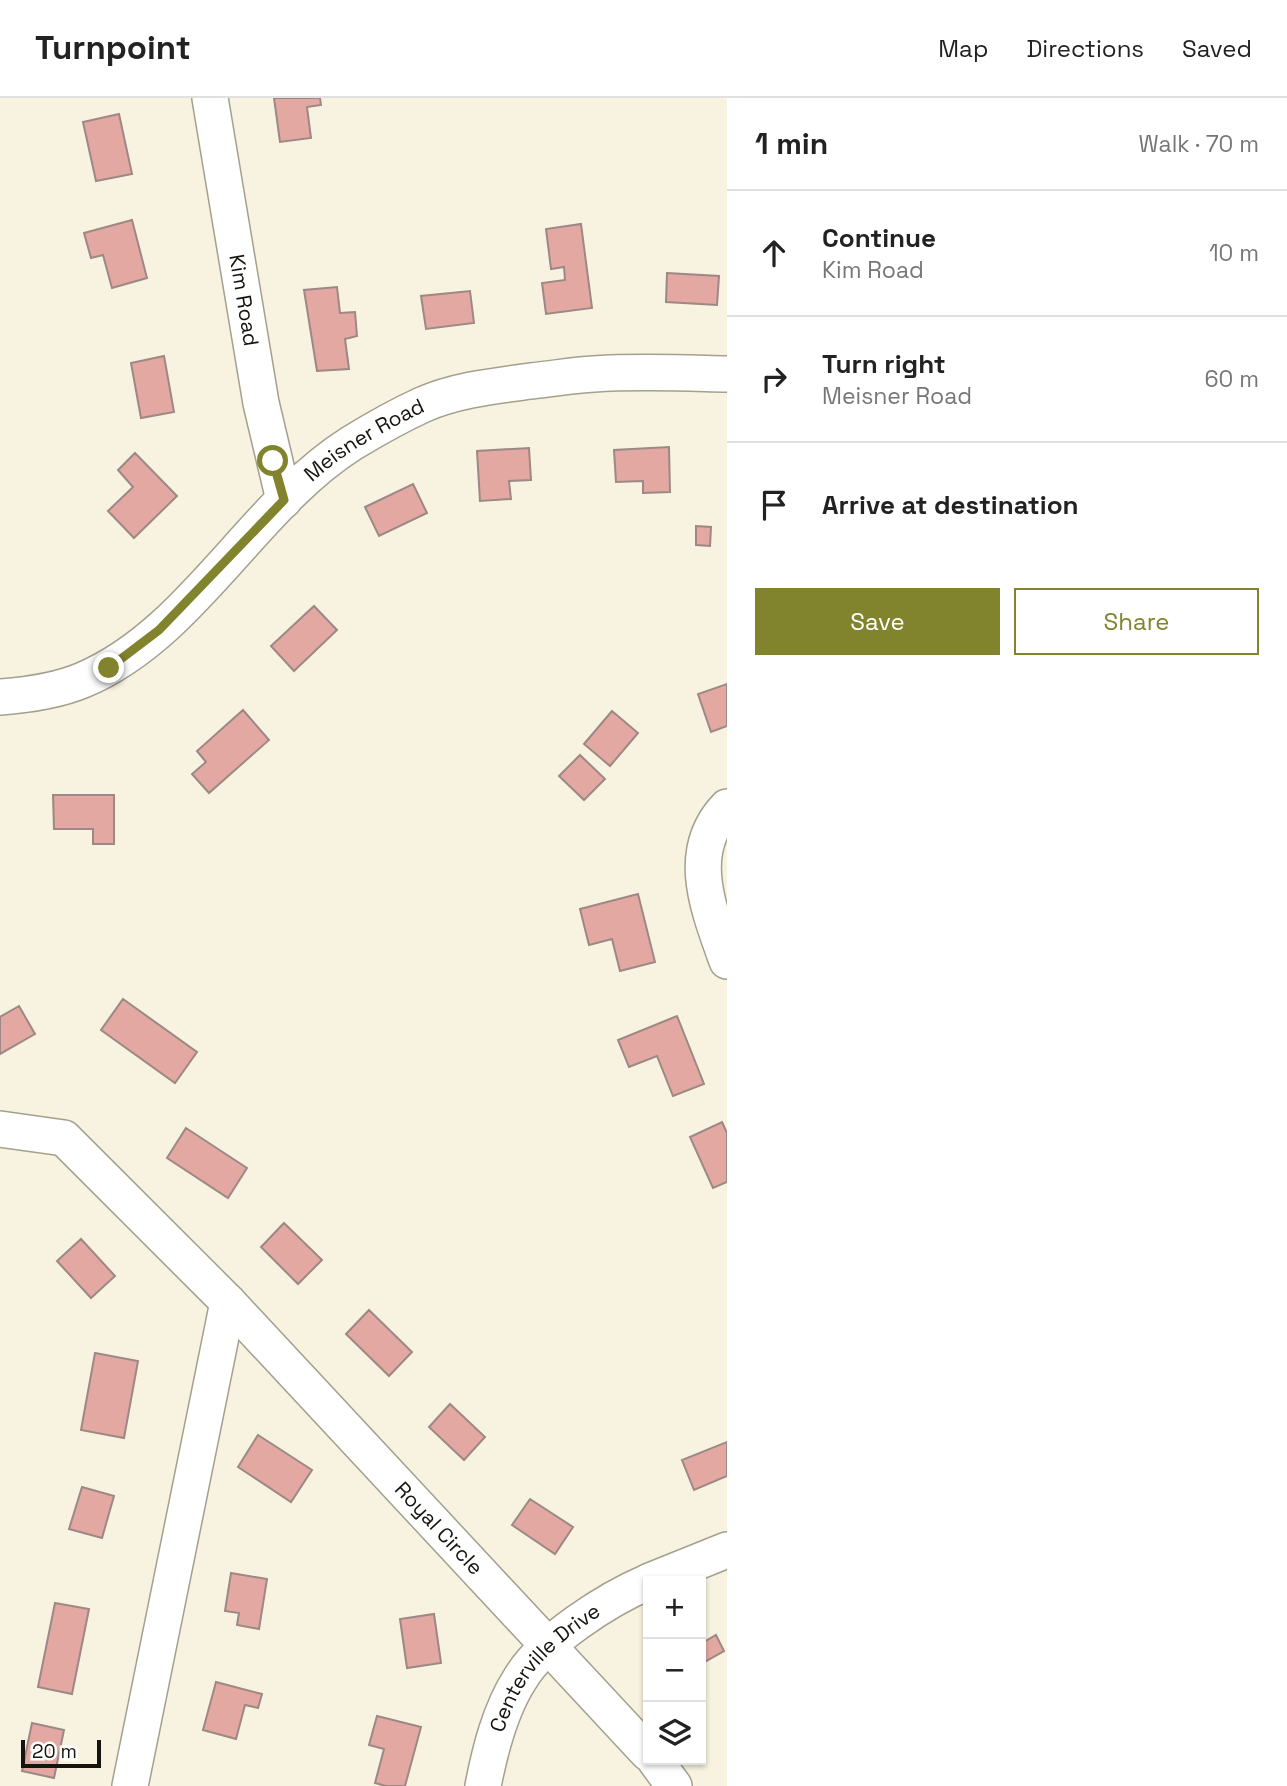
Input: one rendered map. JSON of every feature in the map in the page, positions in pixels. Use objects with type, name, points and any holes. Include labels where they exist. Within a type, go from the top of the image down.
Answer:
[{"type":"street","name":"Kim Road","points":[[210,98],[261,403],[284,500]]},
{"type":"street","name":"Meisner Road","points":[[0,696],[51,690],[81,681],[109,668],[159,630],[320,466],[350,444],[423,405],[456,394],[499,385],[594,374],[727,374]]},
{"type":"street","points":[[727,807],[715,820],[703,851],[702,881],[727,961]]},
{"type":"street","name":"Royal Circle","points":[[0,1129],[64,1138],[228,1302],[643,1748]]},
{"type":"street","points":[[130,1786],[228,1302]]},
{"type":"street","name":"Centerville Drive","points":[[664,1576],[727,1550]]},
{"type":"street","name":"Centerville Drive","points":[[483,1786],[496,1736],[521,1677],[548,1646],[597,1609],[643,1585]]},
{"type":"street","points":[[659,1765],[674,1786]]},
{"type":"building","points":[[274,98],[320,98],[321,105],[307,107],[311,138],[280,142]]},
{"type":"building","points":[[119,114],[132,174],[96,181],[83,122]]},
{"type":"building","points":[[132,220],[147,278],[112,288],[103,255],[91,258],[84,233]]},
{"type":"building","points":[[581,224],[592,308],[546,314],[542,283],[565,280],[564,267],[551,269],[546,229]]},
{"type":"building","points":[[667,273],[719,276],[717,305],[666,302]]},
{"type":"building","points":[[337,287],[340,313],[355,312],[357,336],[345,339],[349,369],[317,371],[304,290]]},
{"type":"building","points":[[470,291],[474,323],[426,329],[421,296]]},
{"type":"building","points":[[164,356],[174,412],[141,418],[131,363]]},
{"type":"building","points":[[669,447],[670,492],[643,493],[643,481],[616,482],[614,450]]},
{"type":"building","points":[[529,448],[531,480],[509,481],[511,499],[480,501],[477,451]]},
{"type":"building","points":[[135,453],[177,496],[134,538],[108,511],[133,487],[118,470]]},
{"type":"building","points":[[413,484],[427,513],[379,536],[365,507]]},
{"type":"building","points":[[696,526],[711,527],[710,546],[696,545]]},
{"type":"building","points":[[314,606],[337,630],[294,671],[271,646]]},
{"type":"building","points":[[727,684],[727,726],[711,732],[698,694]]},
{"type":"building","points":[[243,710],[269,740],[209,793],[192,774],[206,762],[197,751]]},
{"type":"building","points":[[612,711],[638,733],[610,766],[584,744]]},
{"type":"building","points":[[580,755],[605,779],[584,800],[559,776]]},
{"type":"building","points":[[53,795],[114,795],[114,844],[93,844],[93,829],[54,829]]},
{"type":"building","points":[[638,894],[655,962],[620,971],[612,939],[589,945],[580,909]]},
{"type":"building","points":[[123,999],[197,1052],[175,1083],[101,1030]]},
{"type":"building","points":[[19,1006],[35,1034],[0,1054],[0,1017]]},
{"type":"building","points":[[677,1016],[704,1084],[673,1096],[657,1056],[629,1067],[618,1040]]},
{"type":"building","points":[[722,1122],[727,1133],[727,1182],[713,1188],[690,1137]]},
{"type":"building","points":[[186,1128],[247,1168],[228,1198],[167,1158]]},
{"type":"building","points":[[284,1223],[322,1260],[298,1284],[261,1247]]},
{"type":"building","points":[[81,1239],[115,1276],[91,1298],[57,1261]]},
{"type":"building","points":[[369,1310],[412,1352],[389,1376],[346,1334]]},
{"type":"building","points":[[95,1353],[138,1361],[124,1438],[81,1430]]},
{"type":"building","points":[[450,1404],[485,1437],[464,1460],[429,1427]]},
{"type":"building","points":[[258,1435],[312,1470],[291,1502],[238,1467]]},
{"type":"building","points":[[727,1442],[727,1476],[694,1490],[682,1460]]},
{"type":"building","points":[[82,1487],[114,1496],[102,1538],[69,1529]]},
{"type":"building","points":[[530,1499],[573,1527],[555,1554],[512,1525]]},
{"type":"building","points":[[231,1573],[267,1579],[259,1629],[237,1625],[239,1613],[225,1611]]},
{"type":"building","points":[[55,1603],[89,1609],[72,1694],[38,1687]]},
{"type":"building","points":[[434,1614],[441,1663],[407,1668],[400,1619]]},
{"type":"building","points":[[716,1635],[724,1651],[706,1661],[706,1641]]},
{"type":"building","points":[[216,1682],[262,1694],[258,1708],[245,1705],[236,1739],[203,1730]]},
{"type":"building","points":[[377,1716],[421,1727],[405,1786],[375,1783],[384,1749],[369,1745]]},
{"type":"building","points":[[32,1723],[64,1730],[54,1778],[22,1771]]},
{"type":"route","points":[[109,668],[159,630],[284,500],[273,461]]}]
